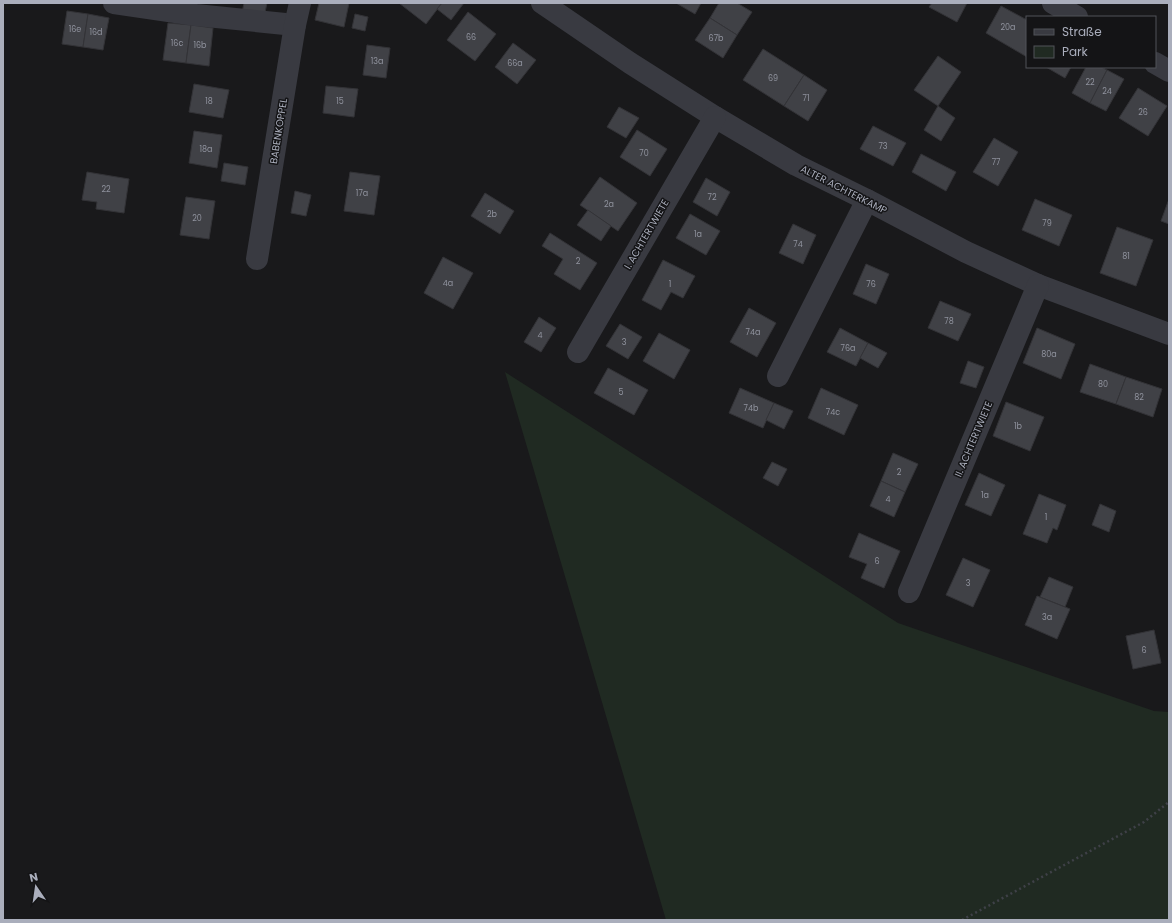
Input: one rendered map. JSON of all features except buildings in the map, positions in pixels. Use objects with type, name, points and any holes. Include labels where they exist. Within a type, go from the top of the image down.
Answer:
[{"type":"street","points":[[114,3],[196,15],[295,25]]},
{"type":"street","name":"BABENKOPPEL","points":[[257,259],[295,25],[300,3]]},
{"type":"street","name":"ALTER ACHTERKAMP","points":[[542,3],[630,63],[715,117],[796,165],[966,252],[1038,285],[1169,334]]},
{"type":"street","points":[[1053,3],[1074,16]]},
{"type":"street","points":[[1156,64],[1169,71]]},
{"type":"street","name":"I. ACHTERTWIETE","points":[[578,352],[715,117]]},
{"type":"street","points":[[778,376],[867,200]]},
{"type":"street","name":"II. ACHTERTWIETE","points":[[909,592],[1038,285]]},
{"type":"path","points":[[962,920],[1144,822],[1169,802]]},
{"type":"green space","points":[[505,372],[898,623],[1154,711],[1169,712],[1169,920],[666,920]]}]
